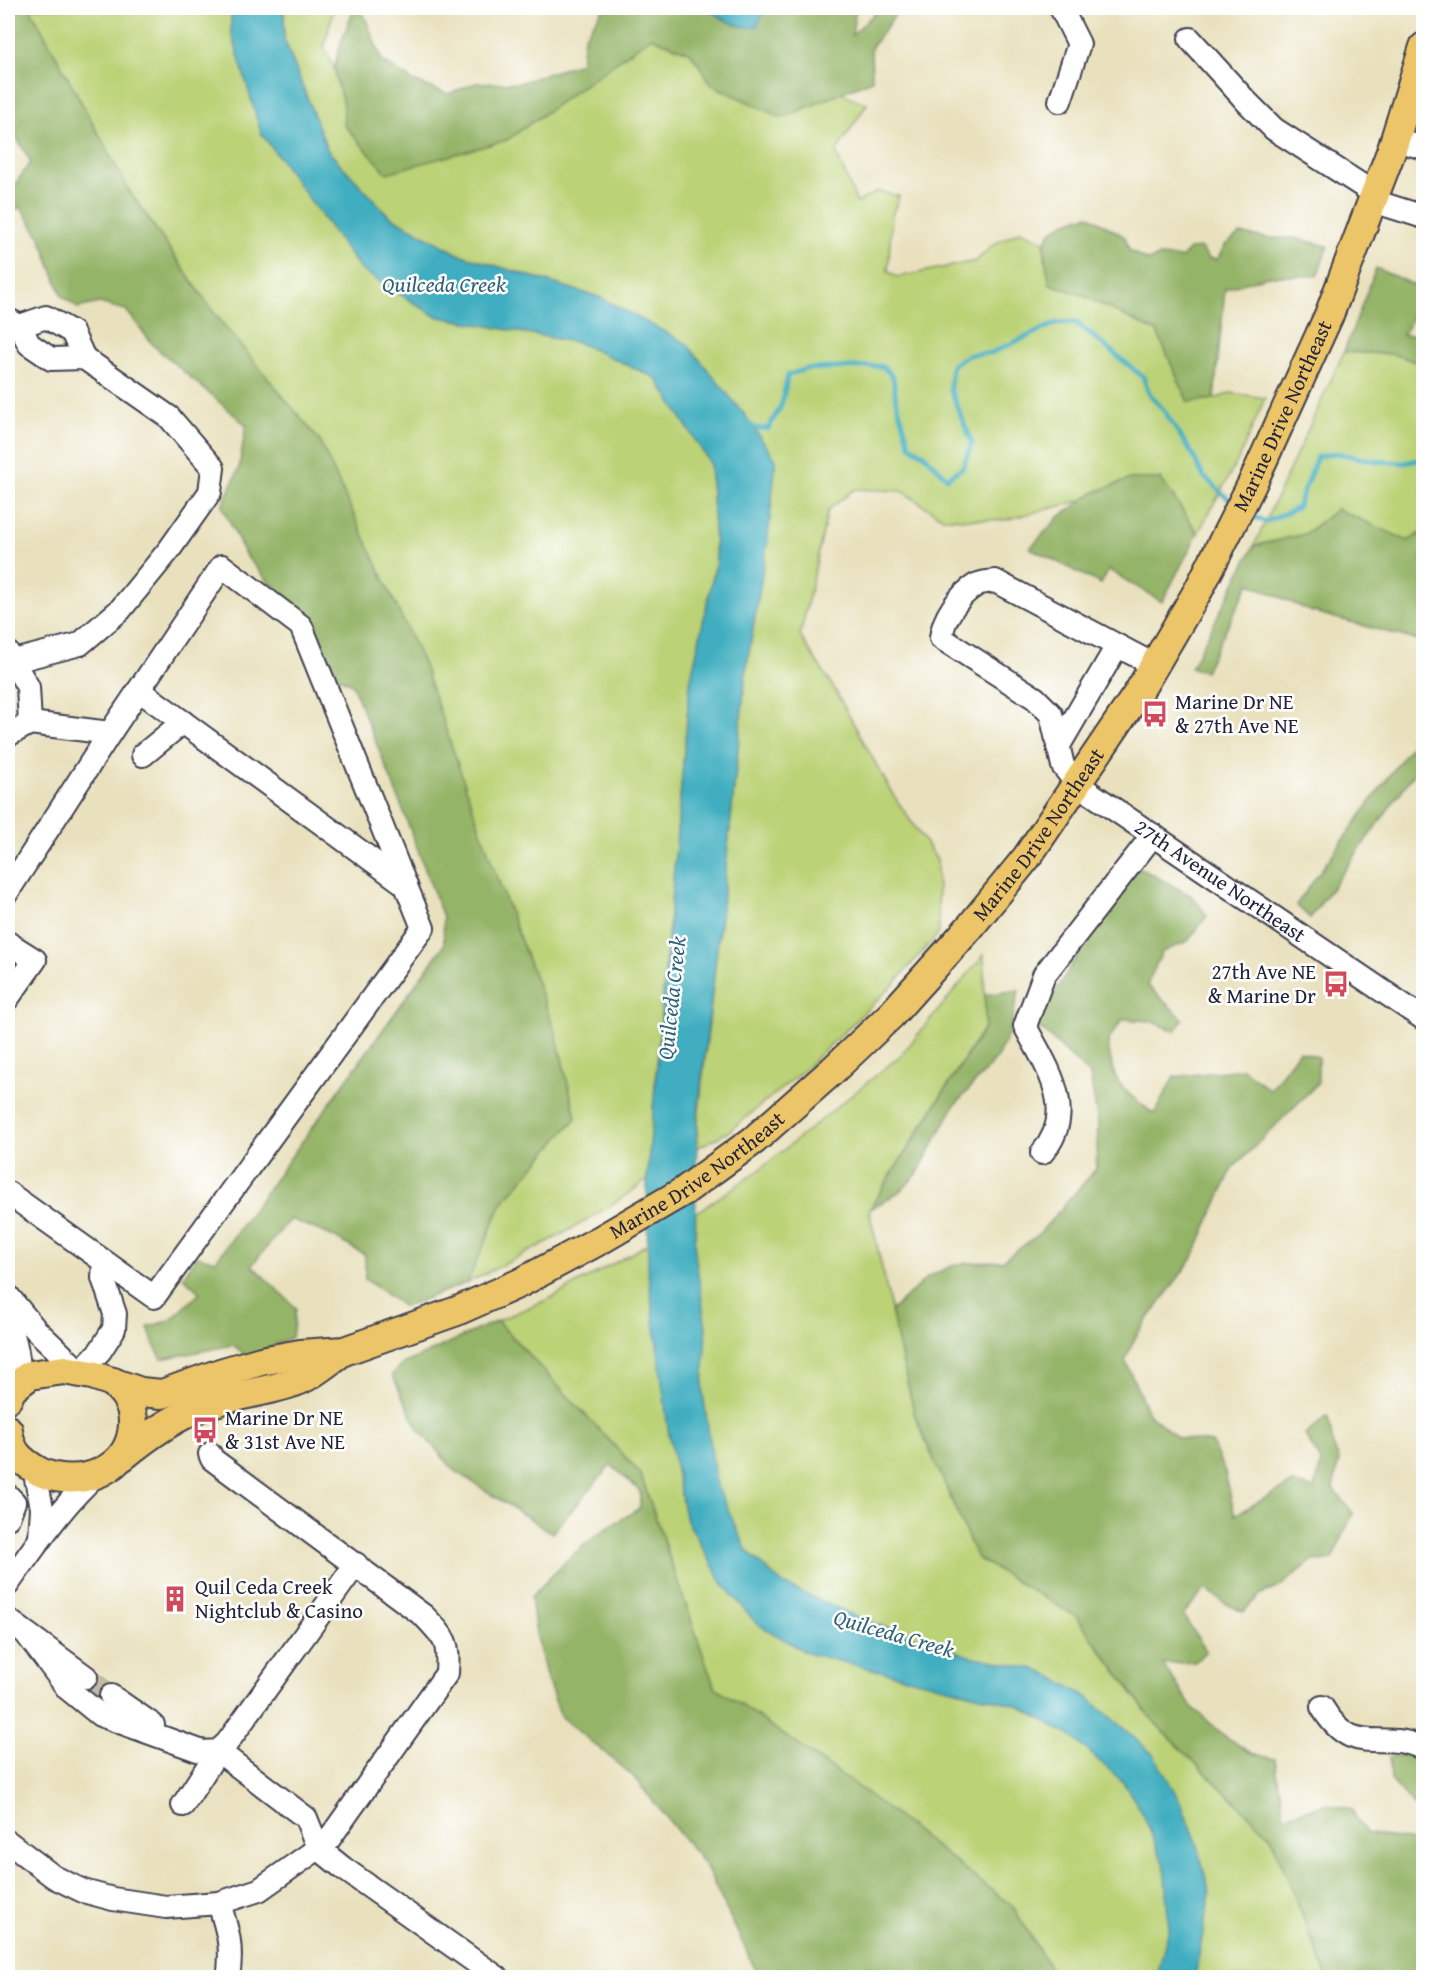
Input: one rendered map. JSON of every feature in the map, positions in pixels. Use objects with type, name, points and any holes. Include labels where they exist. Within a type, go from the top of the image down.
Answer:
[{"type":"main road","name":"Marine Drive Northeast","points":[[12,1390],[30,1376],[47,1371],[64,1370],[81,1372],[141,1392],[162,1394],[261,1361],[300,1354],[344,1351],[457,1311],[520,1283],[684,1191],[754,1140],[891,1015],[970,927],[1027,857],[1154,665],[1198,589],[1252,484],[1329,315],[1395,140],[1424,47]]},
{"type":"main road","name":"Marine Drive Northeast","points":[[98,1473],[170,1422],[213,1403],[292,1383],[308,1376],[344,1351]]},
{"type":"main road","points":[[113,1382],[126,1396],[133,1418],[129,1446],[122,1457]]},
{"type":"main road","points":[[8,1430],[15,1452],[21,1460],[47,1475],[71,1480],[98,1473]]},
{"type":"street","points":[[1060,101],[1079,44],[1061,8]]},
{"type":"street","points":[[1190,39],[1246,101],[1275,129],[1374,198],[1424,217]]},
{"type":"street","points":[[1395,140],[1424,148]]},
{"type":"street","points":[[30,723],[28,687],[10,657],[80,644],[120,610],[169,550],[210,492],[213,468],[169,417],[84,358],[72,332],[46,317],[14,323],[29,344],[51,359],[84,358]]},
{"type":"street","points":[[8,891],[222,566],[301,626],[423,928],[154,1297],[8,1193]]},
{"type":"street","points":[[1077,784],[1063,766],[1051,714],[1035,698],[941,638],[942,628],[959,600],[978,584],[995,581],[1154,665]]},
{"type":"street","points":[[1058,747],[1117,646]]},
{"type":"street","points":[[139,690],[406,885]]},
{"type":"street","points":[[143,755],[183,722]]},
{"type":"street","points":[[8,735],[30,723],[110,733]]},
{"type":"street","name":"27th Avenue Northeast","points":[[1077,784],[1424,1019]]},
{"type":"street","points":[[1042,1153],[1050,1145],[1060,1115],[1055,1084],[1025,1026],[1044,975],[1153,835]]},
{"type":"street","points":[[8,943],[35,960],[9,995]]},
{"type":"street","points":[[8,1296],[36,1330],[81,1372],[100,1352],[114,1329],[115,1314],[103,1278],[104,1262]]},
{"type":"street","points":[[8,1322],[15,1339],[20,1365],[12,1390]]},
{"type":"street","points":[[8,1842],[54,1876],[83,1891],[112,1899],[166,1906],[219,1903],[259,1890],[327,1842],[447,1673],[448,1649],[443,1635],[424,1616],[212,1459],[210,1454]]},
{"type":"street","points":[[21,1460],[42,1508],[40,1539]]},
{"type":"street","points":[[8,1584],[74,1494],[98,1473]]},
{"type":"street","points":[[8,1496],[14,1502],[8,1518]]},
{"type":"street","points":[[183,1806],[218,1751],[227,1743],[356,1564]]},
{"type":"street","points":[[8,1620],[86,1677]]},
{"type":"street","points":[[28,1636],[69,1689],[100,1715],[203,1752],[218,1751],[306,1818],[318,1848],[498,1977]]},
{"type":"street","points":[[111,1696],[173,1740]]},
{"type":"street","points":[[1322,1707],[1336,1726],[1354,1738],[1366,1742],[1404,1741],[1424,1749]]},
{"type":"street","points":[[219,1903],[232,1956],[228,1977]]},
{"type":"green space","points":[[8,8],[30,8],[130,192],[214,313],[319,440],[423,663],[495,872],[556,1034],[576,1118],[502,1203],[467,1283],[404,1307],[365,1279],[365,1255],[332,1236],[290,1219],[252,1265],[296,1308],[292,1337],[249,1358],[233,1345],[162,1359],[148,1327],[171,1320],[200,1293],[183,1277],[197,1256],[216,1261],[444,945],[443,917],[393,784],[352,684],[338,677],[309,617],[269,582],[246,556],[222,506],[239,468],[246,425],[154,346],[126,310],[99,303],[78,308],[62,296],[40,237],[20,206],[8,218],[8,194],[31,162],[8,123]]},
{"type":"green space","points":[[30,8],[231,8],[231,31],[435,316],[579,343],[656,378],[710,463],[716,562],[690,683],[647,1180],[582,1223],[467,1283],[502,1203],[576,1118],[556,1034],[495,872],[214,313],[130,192]]},
{"type":"green space","points":[[284,8],[336,8],[324,47],[337,74],[342,94],[343,124],[507,140],[651,37],[691,53],[712,85],[782,118],[841,93],[867,104],[836,152],[857,203],[878,191],[899,196],[892,216],[888,271],[898,277],[976,261],[994,244],[1020,231],[1044,241],[1045,259],[1051,284],[1082,295],[1158,332],[1188,402],[1214,399],[1231,393],[1265,398],[1239,458],[1198,533],[1160,479],[1130,479],[1094,493],[1083,500],[1004,520],[943,518],[902,491],[855,489],[828,510],[800,636],[832,685],[892,793],[937,860],[939,933],[893,985],[804,1070],[728,1132],[697,1148],[746,671],[768,538],[601,298],[458,254],[389,216],[328,151],[284,39]]},
{"type":"green space","points":[[604,8],[856,8],[852,35],[880,8],[900,8],[871,48],[872,80],[782,118],[712,85],[691,53],[651,37],[507,140],[387,173],[343,124],[342,101],[335,68],[345,31],[354,10],[364,14],[382,61],[413,81],[448,94],[476,83],[519,83],[581,63],[584,37]]},
{"type":"green space","points":[[1088,215],[1125,237],[1129,250],[1148,261],[1160,256],[1182,258],[1189,249],[1201,248],[1208,258],[1217,260],[1225,245],[1240,234],[1269,238],[1294,238],[1328,246],[1317,276],[1268,276],[1225,289],[1214,399],[1188,402],[1157,332],[1082,295],[1050,284],[1045,256],[1047,238],[1060,225]]},
{"type":"green space","points":[[1376,268],[1423,289],[1423,298],[1403,335],[1423,335],[1423,364],[1392,354],[1344,352]]},
{"type":"green space","points":[[1344,352],[1392,354],[1423,364],[1423,532],[1408,541],[1337,509],[1305,534],[1254,546]]},
{"type":"green space","points":[[1130,479],[1161,479],[1198,533],[1162,602],[1109,570],[1101,584],[1030,548],[1059,517],[1093,493]]},
{"type":"green space","points":[[1337,509],[1408,541],[1423,532],[1423,646],[1420,641],[1310,611],[1249,583],[1205,671],[1191,668],[1254,546],[1305,534]]},
{"type":"green space","points":[[1423,729],[1423,761],[1310,918],[1296,905]]},
{"type":"green space","points":[[1138,867],[1192,896],[1207,916],[1188,941],[1162,952],[1147,985],[1183,1019],[1175,1031],[1150,1021],[1123,1019],[1108,1040],[1112,1067],[1120,1084],[1154,1114],[1174,1077],[1243,1069],[1270,1090],[1299,1051],[1318,1057],[1318,1083],[1232,1169],[1192,1259],[1137,1334],[1125,1360],[1148,1413],[1178,1438],[1212,1443],[1225,1473],[1235,1515],[1292,1483],[1315,1489],[1321,1461],[1305,1435],[1328,1416],[1333,1445],[1339,1460],[1333,1488],[1353,1513],[1332,1560],[1312,1561],[1279,1587],[1261,1594],[1243,1612],[1223,1602],[1205,1589],[1183,1615],[1206,1651],[1195,1662],[1163,1664],[1191,1706],[1226,1737],[1251,1753],[1275,1759],[1284,1816],[1327,1804],[1351,1809],[1366,1833],[1419,1842],[1423,1832],[1423,1977],[1327,1977],[1271,1837],[1153,1721],[1077,1617],[977,1558],[915,1416],[891,1311],[928,1277],[956,1264],[1002,1261],[1038,1235],[1096,1169],[1098,1124],[1090,1075],[1036,1024],[1110,901]]},
{"type":"green space","points":[[984,955],[985,1026],[869,1210],[915,1416],[977,1558],[1077,1617],[1153,1721],[1271,1837],[1327,1977],[1055,1977],[1013,1907],[864,1791],[714,1686],[640,1473],[497,1321],[551,1298],[631,1254],[758,1171],[901,1055]]},
{"type":"green space","points":[[1019,990],[1010,1029],[997,1058],[954,1106],[917,1174],[902,1190],[869,1210],[985,1027],[985,995]]},
{"type":"green space","points":[[497,1321],[640,1473],[714,1686],[864,1791],[1013,1907],[1055,1977],[759,1977],[705,1865],[632,1775],[561,1717],[546,1676],[535,1628],[531,1597],[570,1557],[599,1533],[640,1508],[640,1491],[611,1465],[552,1533],[455,1471],[418,1429],[392,1375],[403,1364]]},
{"type":"green space","points":[[1418,1753],[1423,1757],[1423,1816],[1391,1780],[1389,1757]]},
{"type":"water","name":"Quilceda Creek","points":[[231,8],[284,8],[284,39],[328,151],[389,216],[458,254],[601,298],[686,343],[744,414],[776,460],[768,538],[746,671],[697,1121],[695,1253],[706,1328],[703,1392],[716,1484],[747,1551],[783,1584],[869,1622],[970,1656],[1040,1670],[1086,1696],[1154,1755],[1181,1803],[1198,1848],[1210,1894],[1195,1977],[1157,1977],[1169,1928],[1164,1865],[1143,1814],[1123,1782],[1072,1737],[1017,1705],[807,1653],[756,1623],[723,1584],[685,1517],[668,1429],[648,1273],[647,1180],[690,683],[716,562],[710,463],[656,378],[579,343],[435,316],[361,270],[261,133],[231,31]]},
{"type":"water","points":[[706,8],[766,8],[756,27],[749,27],[730,22]]},
{"type":"waterway","points":[[746,422],[755,428],[768,429],[781,406],[788,375],[806,369],[882,366],[893,377],[896,400],[910,446],[924,454],[947,478],[963,467],[972,443],[950,389],[952,365],[968,355],[991,353],[1057,323],[1076,322],[1143,377],[1149,393],[1165,412],[1193,455],[1203,476],[1233,503]]},
{"type":"waterway","points":[[1248,514],[1266,522],[1297,508],[1317,457],[1336,453],[1375,461],[1404,463],[1424,459]]},
{"type":"tunnel","points":[[86,1677],[111,1696]]},
{"type":"place","name":"Marine Dr NE & 27th Ave NE","points":[[1155,714]]},
{"type":"place","name":"27th Ave NE & Marine Dr","points":[[1336,984]]},
{"type":"place","name":"Marine Dr NE & 31st Ave NE","points":[[205,1430]]},
{"type":"place","name":"Quil Ceda Creek Nightclub & Casino","points":[[175,1599]]}]
